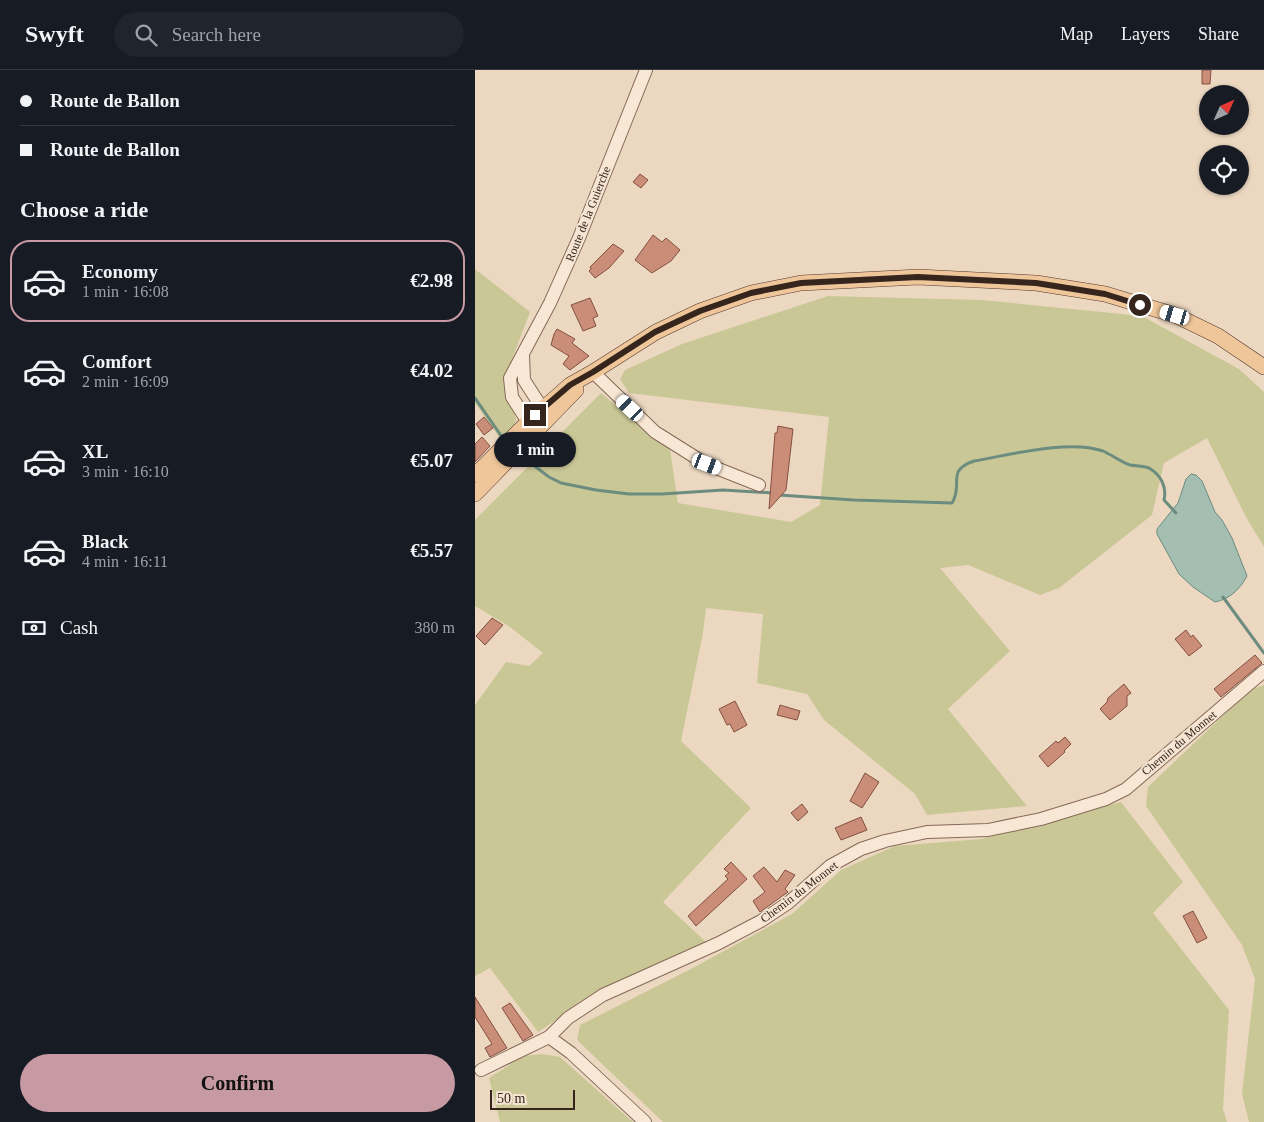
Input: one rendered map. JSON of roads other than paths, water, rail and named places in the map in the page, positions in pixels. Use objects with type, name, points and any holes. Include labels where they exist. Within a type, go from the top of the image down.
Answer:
[{"type":"main road","points":[[475,494],[535,423],[542,408],[570,385],[655,332],[700,311],[751,293],[801,283],[918,277],[1036,283],[1105,294],[1175,315],[1218,336],[1264,367]]},
{"type":"main road","points":[[475,475],[593,372]]},
{"type":"street","name":"Route de la Guierche","points":[[535,423],[512,397],[510,378],[550,303],[646,70]]},
{"type":"street","name":"Route de la Guierche","points":[[523,355],[523,380],[542,408]]},
{"type":"street","points":[[593,372],[655,432],[707,464],[759,485]]},
{"type":"street","name":"Chemin du Monnet","points":[[481,1070],[549,1037],[569,1018],[603,995],[719,943],[761,921],[788,903],[830,866],[861,849],[885,841],[927,832],[988,830],[1041,819],[1106,799],[1126,789],[1264,671]]},
{"type":"street","points":[[549,1037],[571,1053],[645,1122]]},
{"type":"waterway","points":[[475,398],[502,437]]},
{"type":"waterway","points":[[779,495],[854,500],[952,503],[955,496],[957,474],[965,465],[974,461],[1021,452],[1056,447],[1073,447],[1103,451],[1130,465],[1149,468],[1160,478],[1165,490],[1164,500],[1176,513]]},
{"type":"waterway","points":[[528,461],[549,477],[561,483],[596,490],[629,494],[723,490],[773,493]]},
{"type":"waterway","points":[[1223,597],[1264,653]]}]
